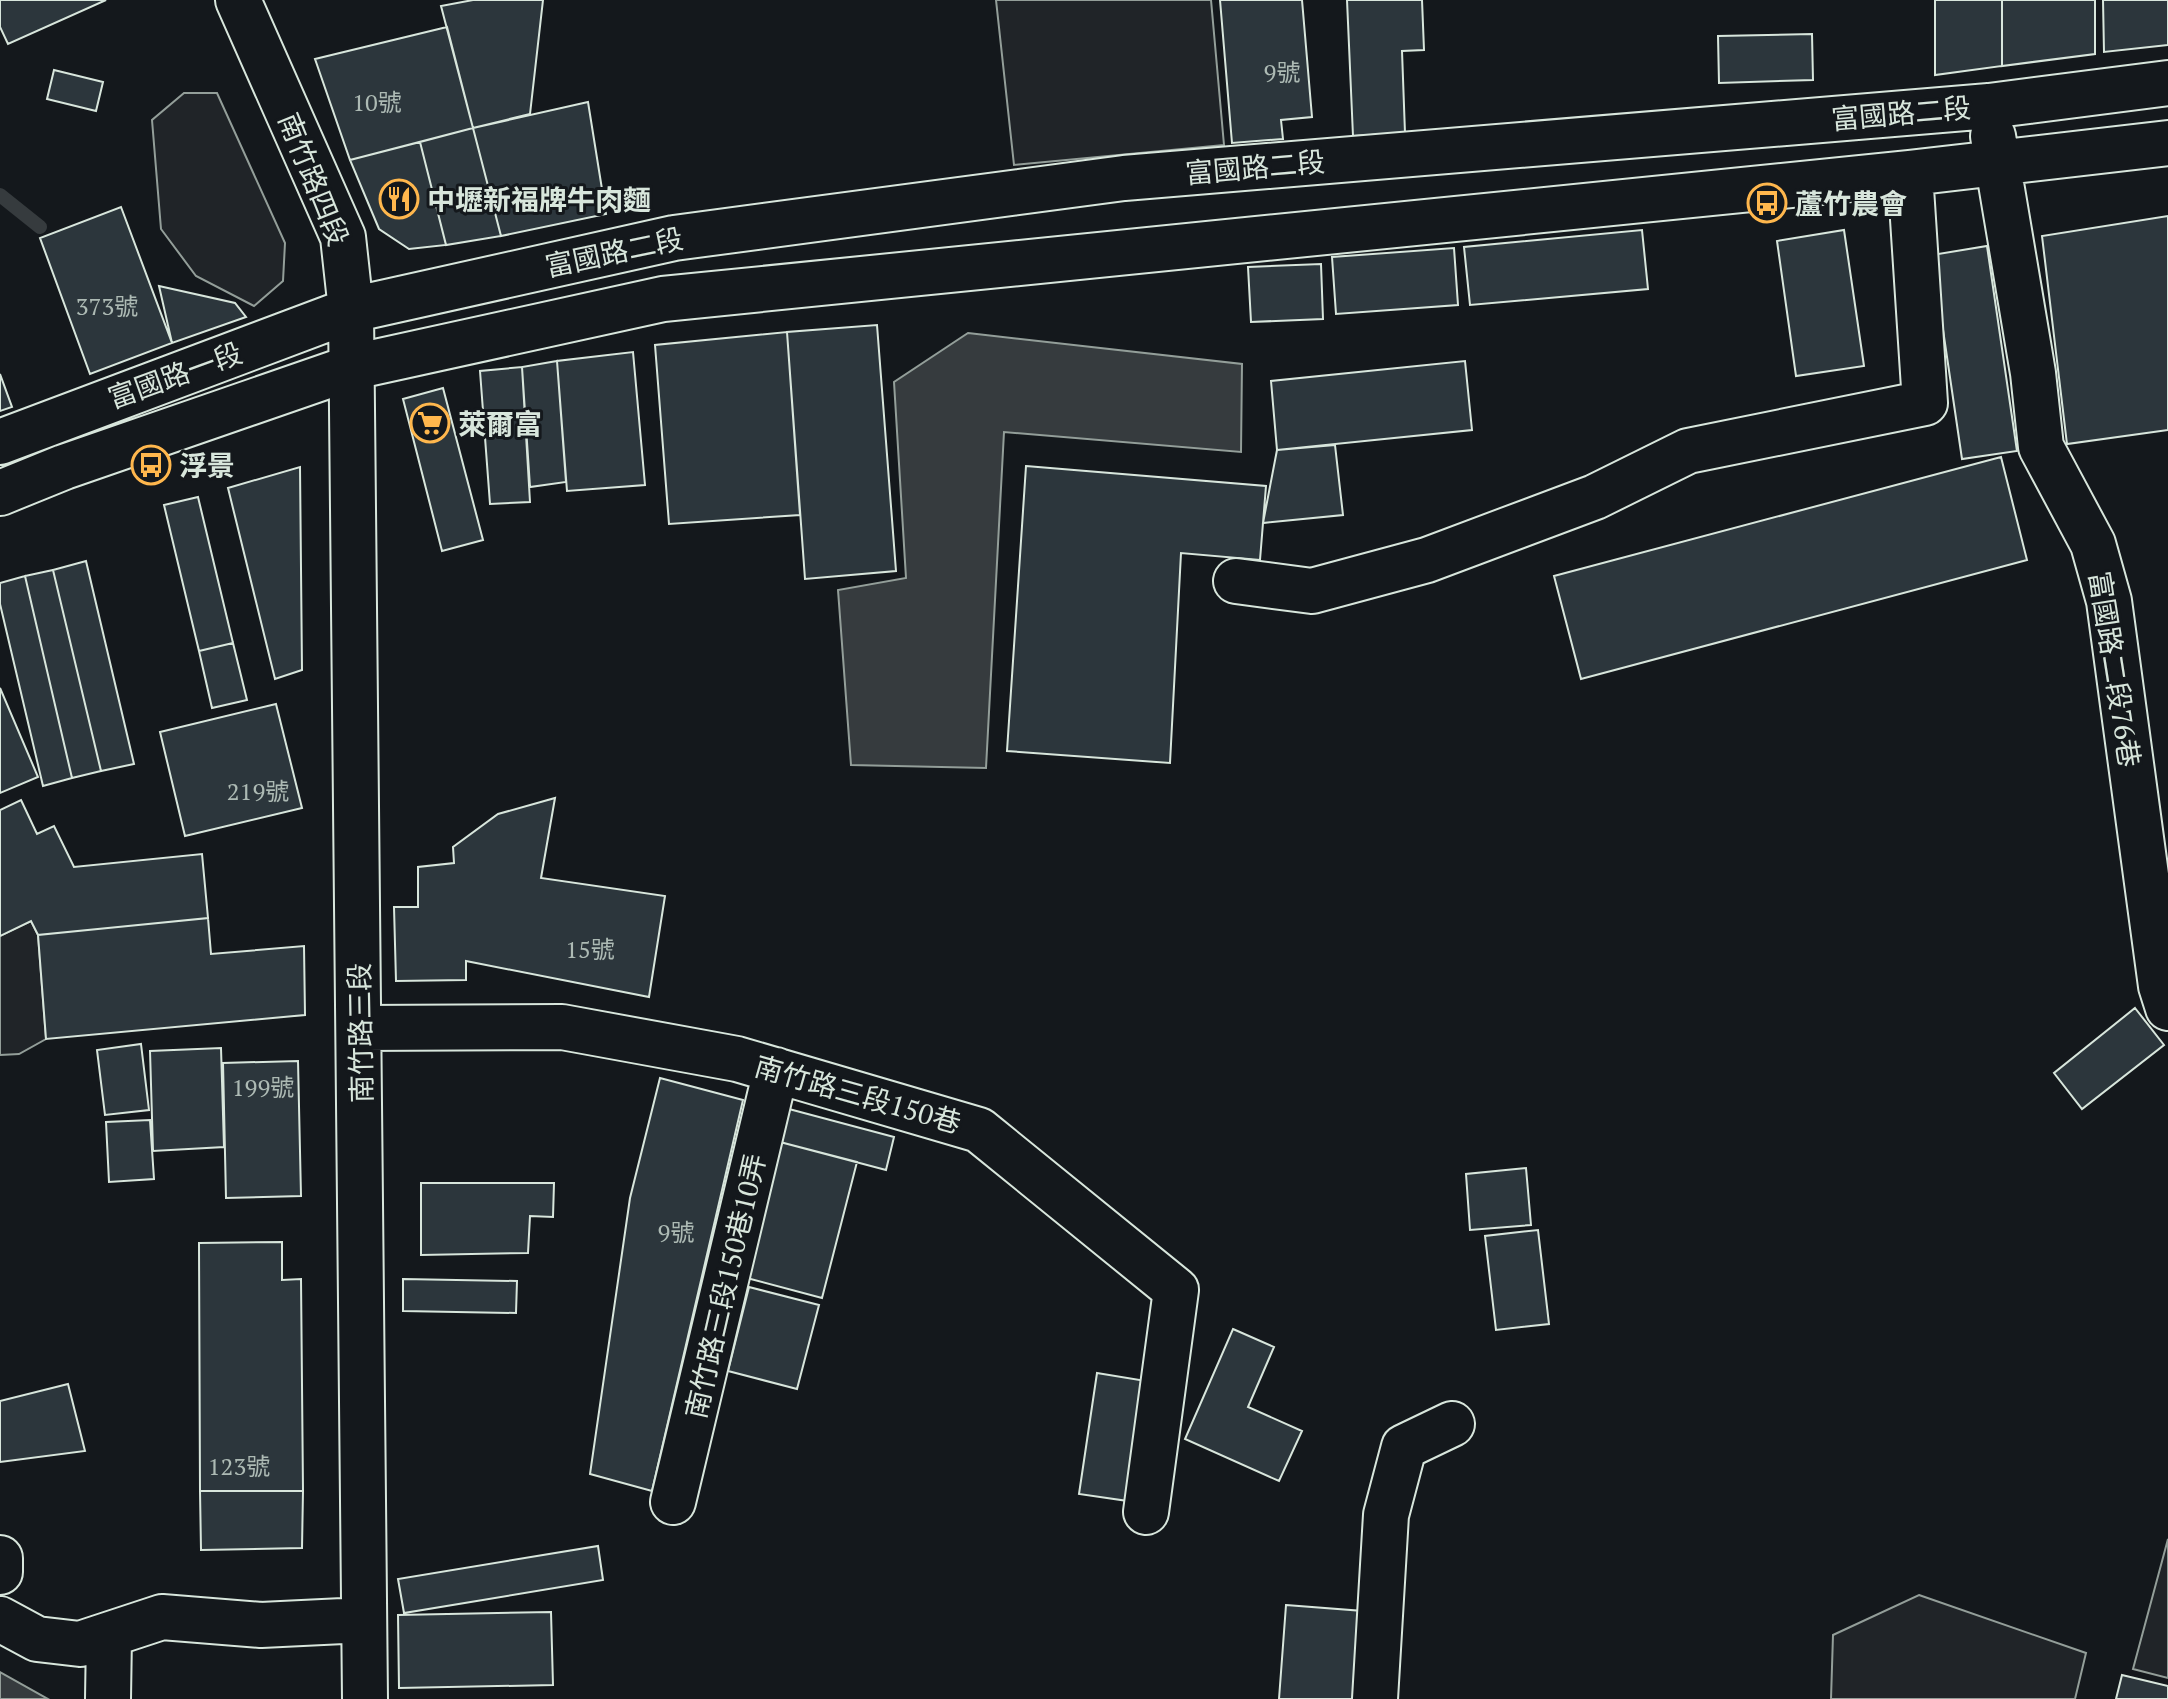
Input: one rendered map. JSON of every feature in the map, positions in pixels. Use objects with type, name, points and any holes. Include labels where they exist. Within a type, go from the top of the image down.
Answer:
[{"type":"street","name":"南竹路四段","points":[[238,0],[343,237],[353,367]]},
{"type":"street","name":"富國路二段","points":[[351,310],[674,238],[1124,178],[1989,106],[2168,83]]},
{"type":"street","name":"富國路二段76巷","points":[[1989,106],[2033,373],[2041,447],[2093,544],[2109,601],[2161,986],[2168,1008]]},
{"type":"street","name":"富國路二段","points":[[353,367],[663,299],[1997,164],[2168,143]]},
{"type":"street","points":[[1236,581],[1312,591],[1427,560],[1595,497],[1688,451],[1925,403],[1910,173]]},
{"type":"street","name":"富國路一段","points":[[0,442],[351,310]]},
{"type":"street","name":"富國路一段","points":[[0,493],[64,467],[353,367]]},
{"type":"street","name":"南竹路三段","points":[[353,367],[365,1699]]},
{"type":"street","name":"南竹路三段150巷","points":[[360,1028],[562,1027],[737,1059],[979,1130],[1176,1290],[1146,1512]]},
{"type":"street","name":"南竹路三段150巷10弄","points":[[673,1502],[776,1070]]},
{"type":"street","points":[[1375,1699],[1386,1515],[1404,1447],[1452,1424]]},
{"type":"street","points":[[0,1558],[0,1572]]},
{"type":"street","points":[[0,1619],[37,1639],[80,1644],[162,1617],[261,1625],[364,1620]]},
{"type":"street","points":[[108,1699],[109,1635]]},
{"type":"shaded area","points":[[996,0],[1211,0],[1224,145],[1014,165]]},
{"type":"shaded area","points":[[184,93],[217,93],[285,243],[283,281],[254,306],[196,276],[161,229],[152,120]]},
{"type":"shaded area","points":[[968,333],[1242,364],[1241,452],[1004,432],[986,768],[851,765],[838,590],[906,578],[894,382]]},
{"type":"shaded area","points":[[31,921],[38,935],[46,1039],[19,1054],[0,1055],[0,936]]},
{"type":"shaded area","points":[[2168,1539],[2168,1678],[2133,1669]]},
{"type":"shaded area","points":[[1919,1595],[2086,1653],[2075,1699],[1831,1699],[1833,1635]]},
{"type":"shaded area","points":[[0,1672],[48,1699],[0,1699]]},
{"type":"building","points":[[0,0],[106,0],[8,44],[0,27]]},
{"type":"building","points":[[473,0],[543,0],[530,114],[473,128],[441,6]]},
{"type":"building","points":[[1220,0],[1302,0],[1312,117],[1281,120],[1283,139],[1232,143]]},
{"type":"building","points":[[1347,0],[1422,0],[1424,50],[1402,51],[1405,133],[1353,136]]},
{"type":"building","points":[[1935,0],[2002,0],[2002,66],[1935,75]]},
{"type":"building","points":[[2002,0],[2095,0],[2095,54],[2002,66]]},
{"type":"building","points":[[2103,0],[2168,0],[2168,45],[2104,52]]},
{"type":"building","points":[[447,27],[473,128],[350,160],[315,59]]},
{"type":"building","points":[[1812,34],[1813,80],[1719,83],[1718,36]]},
{"type":"building","points":[[54,70],[103,82],[96,111],[47,99]]},
{"type":"building","points":[[588,102],[606,214],[501,236],[473,128]]},
{"type":"building","points":[[473,128],[501,236],[446,245],[420,142]]},
{"type":"building","points":[[420,142],[446,245],[409,249],[379,229],[350,160]]},
{"type":"building","points":[[121,207],[172,343],[90,374],[40,238]]},
{"type":"building","points":[[2168,216],[2168,430],[2067,444],[2042,236]]},
{"type":"building","points":[[1642,230],[1648,289],[1470,305],[1464,247]]},
{"type":"building","points":[[1844,230],[1864,366],[1796,376],[1777,241]]},
{"type":"building","points":[[1987,246],[2017,451],[1962,459],[1932,255]]},
{"type":"building","points":[[1454,248],[1458,305],[1336,314],[1332,257]]},
{"type":"building","points":[[1321,264],[1323,319],[1251,322],[1248,267]]},
{"type":"building","points":[[159,286],[235,303],[246,317],[172,343]]},
{"type":"building","points":[[877,325],[896,571],[805,579],[787,332]]},
{"type":"building","points":[[787,332],[800,515],[669,524],[655,345]]},
{"type":"building","points":[[633,352],[645,485],[567,491],[557,361]]},
{"type":"building","points":[[557,361],[566,482],[530,487],[522,367]]},
{"type":"building","points":[[1465,361],[1472,430],[1277,450],[1271,381]]},
{"type":"building","points":[[522,367],[530,502],[490,504],[480,371]]},
{"type":"building","points":[[0,374],[12,407],[0,411]]},
{"type":"building","points":[[443,388],[483,540],[442,551],[403,399]]},
{"type":"building","points":[[1335,445],[1343,515],[1263,523],[1277,450]]},
{"type":"building","points":[[2001,457],[2027,560],[1581,679],[1554,576]]},
{"type":"building","points":[[1026,466],[1266,486],[1260,560],[1181,553],[1170,763],[1007,751]]},
{"type":"building","points":[[300,467],[302,670],[275,679],[228,488]]},
{"type":"building","points":[[198,497],[233,643],[199,651],[164,505]]},
{"type":"building","points":[[86,561],[134,764],[101,771],[53,570]]},
{"type":"building","points":[[53,570],[101,771],[72,778],[25,576]]},
{"type":"building","points":[[25,576],[72,778],[43,786],[0,604],[0,583]]},
{"type":"building","points":[[233,643],[247,700],[212,708],[199,651]]},
{"type":"building","points":[[0,688],[38,777],[0,793]]},
{"type":"building","points":[[276,704],[302,808],[185,836],[160,732]]},
{"type":"building","points":[[555,798],[541,878],[665,896],[649,997],[466,961],[466,980],[396,981],[394,907],[418,907],[418,867],[454,863],[453,847],[498,814]]},
{"type":"building","points":[[21,800],[37,834],[54,826],[74,867],[202,854],[208,918],[38,935],[31,921],[0,936],[0,810]]},
{"type":"building","points":[[208,918],[211,954],[304,946],[305,1015],[46,1039],[38,935]]},
{"type":"building","points":[[2135,1008],[2164,1045],[2082,1109],[2054,1073]]},
{"type":"building","points":[[141,1044],[149,1110],[105,1115],[97,1050]]},
{"type":"building","points":[[221,1048],[224,1147],[153,1151],[150,1051]]},
{"type":"building","points":[[298,1061],[301,1196],[226,1198],[223,1063]]},
{"type":"building","points":[[660,1078],[743,1100],[652,1491],[590,1474],[630,1198]]},
{"type":"building","points":[[789,1109],[894,1137],[886,1170],[780,1142]]},
{"type":"building","points":[[150,1120],[154,1179],[109,1182],[106,1122]]},
{"type":"building","points":[[780,1142],[857,1162],[822,1298],[743,1277]]},
{"type":"building","points":[[1526,1168],[1531,1225],[1470,1230],[1466,1174]]},
{"type":"building","points":[[421,1183],[554,1183],[553,1217],[530,1216],[528,1253],[421,1255]]},
{"type":"building","points":[[1538,1230],[1549,1324],[1496,1330],[1485,1236]]},
{"type":"building","points":[[282,1242],[282,1280],[301,1279],[303,1491],[200,1491],[199,1243]]},
{"type":"building","points":[[403,1279],[517,1281],[516,1313],[403,1311]]},
{"type":"building","points":[[749,1287],[819,1305],[797,1389],[728,1371]]},
{"type":"building","points":[[1233,1329],[1274,1347],[1248,1407],[1302,1431],[1279,1481],[1185,1439]]},
{"type":"building","points":[[1097,1373],[1146,1381],[1128,1501],[1079,1494]]},
{"type":"building","points":[[68,1384],[85,1451],[0,1462],[0,1401]]},
{"type":"building","points":[[200,1491],[303,1491],[302,1548],[201,1550]]},
{"type":"building","points":[[598,1546],[603,1580],[404,1613],[398,1579]]},
{"type":"building","points":[[1286,1605],[1363,1611],[1356,1699],[1279,1699]]},
{"type":"building","points":[[551,1612],[553,1685],[399,1688],[398,1615]]},
{"type":"building","points":[[2122,1675],[2168,1686],[2168,1699],[2116,1699]]},
{"type":"waterway","points":[[0,195],[40,227]]},
{"type":"place","name":"中壢新福牌牛肉麵","points":[[399,199]]},
{"type":"place","name":"蘆竹農會","points":[[1767,203]]},
{"type":"place","name":"萊爾富","points":[[430,423]]},
{"type":"place","name":"浮景","points":[[151,465]]}]
